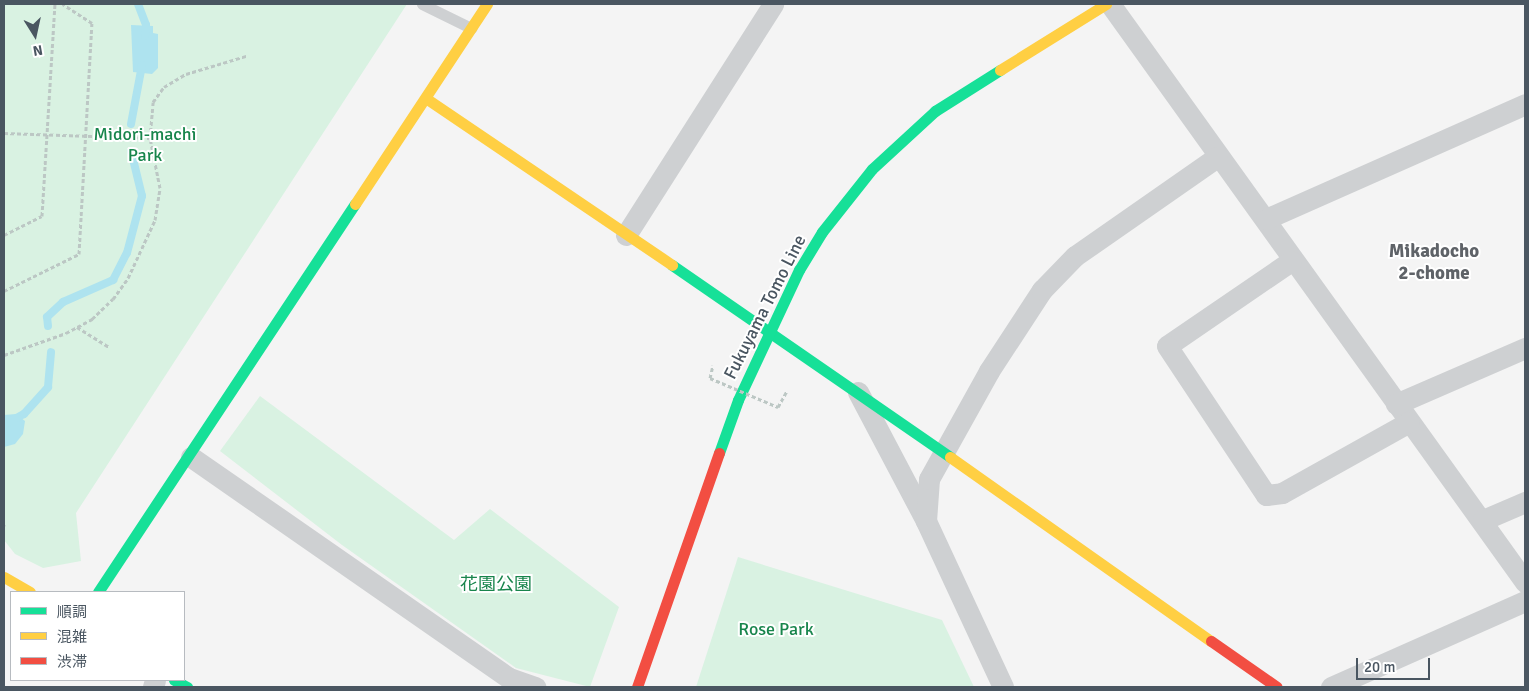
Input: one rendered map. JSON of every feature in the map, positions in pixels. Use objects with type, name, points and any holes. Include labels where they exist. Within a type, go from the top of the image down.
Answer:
[{"type":"street","points":[[99,591],[191,457],[427,99],[487,4]]},
{"type":"street","points":[[626,235],[772,4]]},
{"type":"street","name":"Fukuyama Tomo Line","points":[[637,687],[738,400],[822,232],[879,162],[960,92],[1106,4]]},
{"type":"street","points":[[1110,4],[1217,157],[1266,219],[1291,261],[1483,520],[1525,582]]},
{"type":"street","points":[[427,99],[856,390],[1277,687]]},
{"type":"street","points":[[1266,219],[1525,104]]},
{"type":"street","points":[[926,521],[927,486],[943,452],[1042,290],[1075,256],[1217,157]]},
{"type":"street","points":[[1291,261],[1167,346],[1266,496],[1282,493],[1409,422]]},
{"type":"street","points":[[1396,404],[1525,348]]},
{"type":"street","points":[[856,390],[926,521],[1003,687]]},
{"type":"street","points":[[191,457],[509,678],[535,687]]},
{"type":"street","points":[[1483,520],[1525,502]]},
{"type":"street","points":[[4,577],[28,591]]},
{"type":"street","points":[[1331,687],[1525,601]]},
{"type":"street","points":[[176,681],[187,687]]},
{"type":"lane","points":[[422,4],[449,15],[471,28]]},
{"type":"lane","points":[[440,4],[449,15]]},
{"type":"path","points":[[4,235],[42,216],[55,4]]},
{"type":"path","points":[[4,291],[79,254],[92,22],[64,4]]},
{"type":"path","points":[[4,355],[77,328],[113,299],[128,278],[155,220],[160,188],[150,138],[153,102],[164,87],[186,74],[246,56]]},
{"type":"path","points":[[4,133],[85,138],[150,138]]},
{"type":"path","points":[[77,328],[109,347]]},
{"type":"path","points":[[713,365],[710,378],[778,407],[786,391]]},
{"type":"green space","name":"Midori-machi Park","points":[[4,4],[407,4],[76,513],[81,561],[43,568],[15,554],[4,540]]},
{"type":"green space","name":"花園公園","points":[[260,396],[454,540],[490,509],[619,607],[590,687],[516,668],[342,545],[220,451]]},
{"type":"green space","name":"Rose Park","points":[[738,557],[942,620],[974,687],[696,687]]},
{"type":"water","points":[[131,25],[153,26],[153,33],[158,34],[158,68],[152,74],[133,72]]},
{"type":"water","points":[[16,414],[25,421],[23,434],[15,444],[4,447],[4,415]]},
{"type":"waterway","points":[[138,4],[146,25],[145,36]]},
{"type":"waterway","points":[[131,124],[142,65]]},
{"type":"waterway","points":[[48,326],[47,317],[63,302],[113,280],[127,253],[142,196],[131,151]]},
{"type":"waterway","points":[[4,425],[24,414],[48,387],[51,352]]},
{"type":"traffic: fast","points":[[719,453],[738,400],[799,270],[822,232],[872,169],[935,111],[1000,70]]},
{"type":"traffic: fast","points":[[99,591],[355,204]]},
{"type":"traffic: fast","points":[[672,265],[950,457]]},
{"type":"traffic: fast","points":[[176,681],[187,687]]},
{"type":"traffic: slow","points":[[355,204],[487,4]]},
{"type":"traffic: slow","points":[[1000,70],[1106,4]]},
{"type":"traffic: slow","points":[[427,99],[672,265]]},
{"type":"traffic: slow","points":[[950,457],[1211,641]]},
{"type":"traffic: slow","points":[[4,577],[28,591]]},
{"type":"traffic: jam","points":[[637,687],[719,453]]},
{"type":"traffic: jam","points":[[1211,641],[1277,687]]},
{"type":"district","name":"Mikadocho 2-chome","points":[[1434,263]]}]
